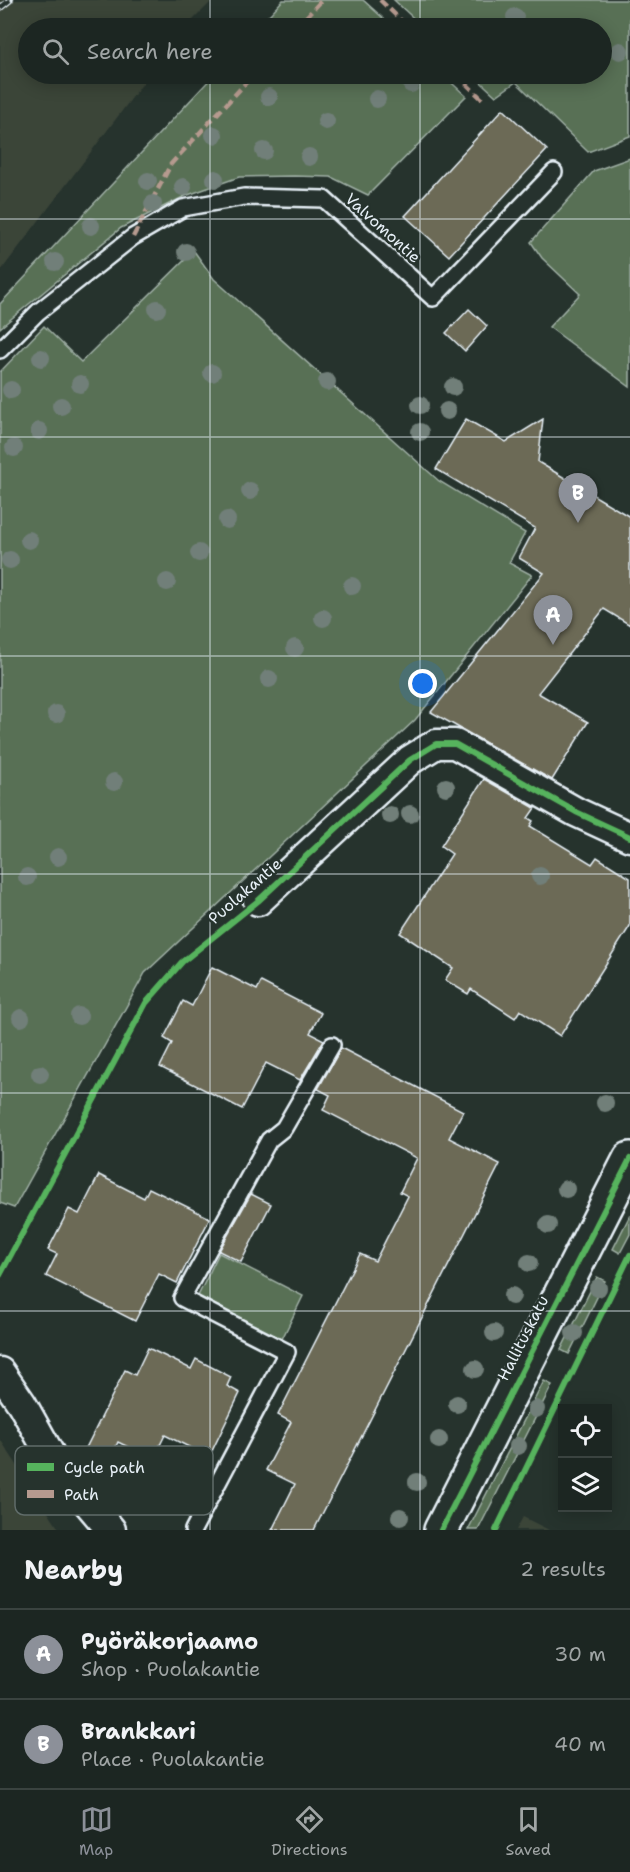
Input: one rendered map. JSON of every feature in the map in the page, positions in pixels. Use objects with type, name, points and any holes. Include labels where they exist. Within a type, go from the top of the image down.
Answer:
[{"type":"street","name":"Puolakantie","points":[[258,901],[410,760],[436,744],[454,744],[576,812],[630,837]]},
{"type":"street","name":"Hallituskatu","points":[[441,1530],[630,1159]]},
{"type":"street","points":[[0,1372],[22,1404],[45,1446]]},
{"type":"street","points":[[98,1515],[111,1530]]},
{"type":"lane","name":"Valvomontie","points":[[0,350],[38,312],[133,237],[183,208],[244,197],[324,199],[433,298],[554,172]]},
{"type":"lane","points":[[213,1492],[287,1352],[182,1298],[269,1140],[284,1128],[332,1045]]},
{"type":"lane","points":[[193,1530],[201,1515]]},
{"type":"shaded area","points":[[0,0],[213,0],[195,18],[18,18],[18,84],[142,84],[0,272]]},
{"type":"shaded area","points":[[0,1439],[15,1462],[15,1515],[50,1515],[62,1530],[0,1530]]},
{"type":"shaded area","points":[[523,1517],[549,1530],[516,1530]]},
{"type":"green space","points":[[283,0],[363,0],[383,18],[266,18]]},
{"type":"green space","points":[[394,0],[630,0],[630,136],[588,152],[518,84],[612,84],[612,18],[413,18]]},
{"type":"green space","points":[[206,84],[453,84],[466,96],[368,195],[331,177],[239,177],[185,196],[121,228],[0,328],[0,304]]},
{"type":"green space","points":[[483,84],[513,84],[496,96]]},
{"type":"green space","points":[[630,158],[630,387],[549,327],[580,294],[542,258],[531,242],[594,171]]},
{"type":"green space","points":[[194,251],[214,279],[439,481],[525,533],[509,563],[532,575],[415,720],[145,973],[14,1208],[0,1203],[0,372],[44,326],[81,362]]},
{"type":"green space","points":[[630,1215],[630,1234],[620,1253],[613,1249]]},
{"type":"green space","points":[[219,1253],[303,1296],[282,1339],[198,1296]]},
{"type":"green space","points":[[597,1277],[605,1281],[569,1354],[561,1350]]},
{"type":"green space","points":[[544,1381],[552,1385],[478,1530],[468,1530]]},
{"type":"building","points":[[503,109],[547,150],[449,256],[405,216]]},
{"type":"building","points":[[469,309],[487,326],[465,351],[446,333]]},
{"type":"building","points":[[466,419],[506,442],[543,419],[538,462],[630,517],[630,625],[604,609],[538,693],[588,722],[552,780],[431,712],[544,573],[519,558],[535,528],[436,469]]},
{"type":"building","points":[[484,779],[535,808],[528,818],[533,821],[530,826],[592,864],[597,857],[630,878],[630,926],[560,1036],[520,1010],[515,1018],[471,989],[468,994],[445,980],[453,968],[400,933],[452,854],[441,846]]},
{"type":"building","points":[[212,967],[257,990],[261,982],[321,1013],[310,1033],[324,1040],[300,1080],[266,1063],[242,1109],[160,1067],[172,1043],[164,1038],[183,1001],[192,1006]]},
{"type":"building","points":[[341,1048],[463,1111],[449,1138],[500,1164],[314,1530],[272,1530],[295,1484],[266,1470],[291,1422],[278,1415],[360,1254],[375,1261],[408,1196],[400,1192],[417,1158],[323,1110],[330,1095],[318,1089]]},
{"type":"building","points":[[99,1175],[144,1198],[149,1188],[210,1218],[177,1283],[159,1274],[135,1321],[46,1276],[57,1254],[48,1250],[69,1209],[79,1214]]},
{"type":"building","points":[[251,1194],[271,1204],[241,1262],[219,1251]]},
{"type":"building","points":[[148,1348],[191,1369],[196,1359],[231,1377],[227,1386],[240,1393],[213,1449],[213,1446],[187,1446],[165,1435],[160,1446],[126,1446],[118,1442],[116,1446],[87,1446],[125,1370],[135,1375]]},
{"type":"railway","points":[[0,8],[10,0]]},
{"type":"marked path","points":[[305,18],[322,0]]},
{"type":"marked path","points":[[380,0],[399,18]]},
{"type":"marked path","points":[[133,237],[171,164],[245,84]]},
{"type":"marked path","points":[[466,84],[482,99]]},
{"type":"cycle path","points":[[0,1275],[146,1003],[182,962],[258,901],[410,760],[436,744],[455,744],[576,812],[630,837]]},
{"type":"cycle path","points":[[441,1530],[630,1159]]},
{"type":"cycle path","points":[[496,1530],[630,1255]]},
{"type":"place","name":"Brankkari","points":[[578,523]]},
{"type":"place","name":"Pyöräkorjaamo","points":[[553,645]]}]
